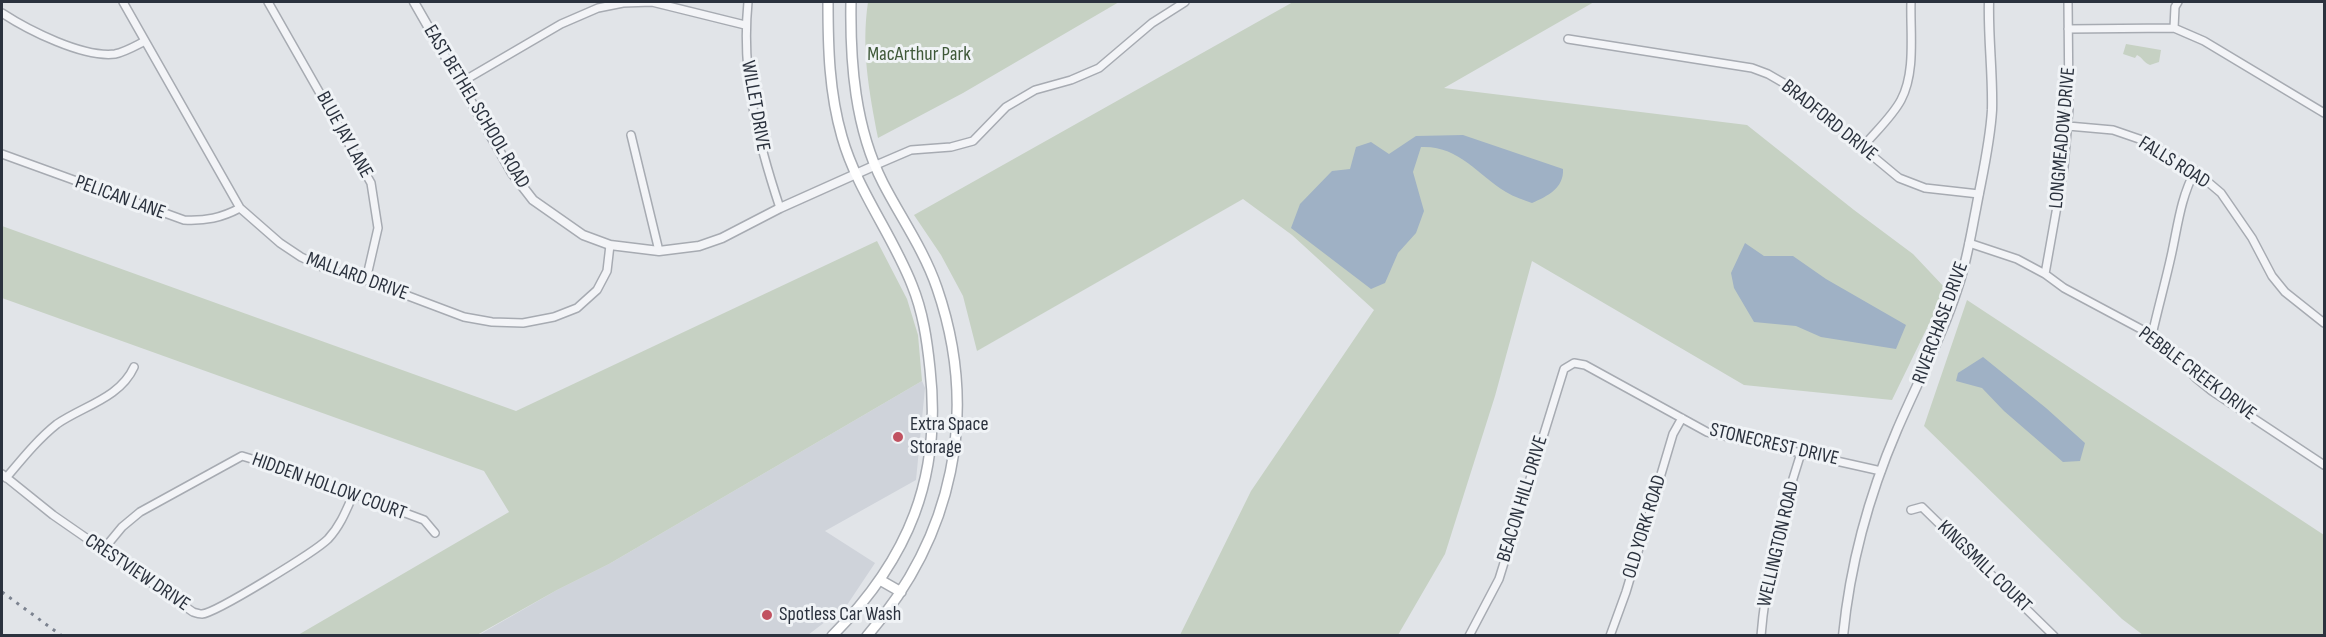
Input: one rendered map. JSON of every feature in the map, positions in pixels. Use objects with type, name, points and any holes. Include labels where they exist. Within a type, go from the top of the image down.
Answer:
[{"type":"main road","points":[[828,2],[828,50],[833,101],[842,139],[856,173],[912,284],[927,335],[933,399],[930,460],[924,487],[905,538],[880,580],[851,617],[832,636]]},
{"type":"main road","points":[[851,2],[856,102],[882,181],[924,255],[937,288],[946,320],[957,391],[950,483],[933,533],[901,592],[867,636]]},
{"type":"main road","points":[[880,580],[901,592]]},
{"type":"street","name":"MALLARD DRIVE","points":[[123,2],[240,208],[263,230],[298,255],[322,267],[366,280],[464,317],[492,322],[523,323],[554,317],[577,308],[597,290],[607,271],[610,245]]},
{"type":"street","name":"BLUE JAY LANE","points":[[268,2],[371,183],[378,228],[366,280]]},
{"type":"street","name":"EAST BETHEL SCHOOL ROAD","points":[[414,2],[512,174],[533,200],[583,235],[610,245],[660,251],[699,246],[722,238],[780,208],[876,165]]},
{"type":"street","points":[[460,83],[561,24],[598,8],[623,3],[652,2],[745,25]]},
{"type":"street","name":"WILLET DRIVE","points":[[747,2],[746,61],[752,107],[763,158],[780,208]]},
{"type":"street","points":[[876,165],[911,150],[951,147],[973,141],[1006,107],[1035,90],[1071,80],[1099,68],[1152,23],[1185,2]]},
{"type":"street","points":[[1862,148],[1900,102],[1905,91],[1909,75],[1911,2]]},
{"type":"street","name":"RIVERCHASE DRIVE","points":[[1843,636],[1862,532],[1881,471],[1897,430],[1938,343],[1960,282],[1969,243],[1988,151],[1992,111],[1989,2]]},
{"type":"street","name":"LONGMEADOW DRIVE","points":[[2045,274],[2062,179],[2068,126],[2068,2]]},
{"type":"street","points":[[2174,28],[2175,7],[2178,2]]},
{"type":"street","points":[[2,13],[26,28],[95,54],[122,52],[145,41]]},
{"type":"street","points":[[2068,29],[2174,28],[2204,41],[2325,113]]},
{"type":"street","name":"BRADFORD DRIVE","points":[[1568,39],[1752,68],[1768,74],[1787,85],[1899,178],[1943,192],[1979,194]]},
{"type":"street","name":"FALLS ROAD","points":[[2068,126],[2113,130],[2145,141],[2195,171],[2221,194],[2252,238],[2272,276],[2285,292],[2325,323]]},
{"type":"street","points":[[631,135],[660,251]]},
{"type":"street","name":"PELICAN LANE","points":[[2,154],[184,220],[205,221],[225,216],[240,208]]},
{"type":"street","points":[[2152,335],[2172,253],[2181,203],[2195,171]]},
{"type":"street","name":"PEBBLE CREEK DRIVE","points":[[1969,243],[2018,259],[2064,288],[2152,335],[2212,391],[2325,465]]},
{"type":"street","name":"STONECREST DRIVE","points":[[1574,363],[1585,364],[1707,432],[1881,471]]},
{"type":"street","name":"BEACON HILL DRIVE","points":[[1469,636],[1499,579],[1564,369],[1574,363]]},
{"type":"street","points":[[4,476],[58,424],[117,389],[128,380],[134,368]]},
{"type":"street","name":"OLD YORK ROAD","points":[[1610,636],[1626,592],[1673,434],[1682,418]]},
{"type":"street","name":"WELLINGTON ROAD","points":[[1761,636],[1776,539],[1801,453]]},
{"type":"street","name":"HIDDEN HOLLOW COURT","points":[[103,550],[122,527],[140,512],[242,456],[298,473],[423,520],[435,533]]},
{"type":"street","name":"CRESTVIEW DRIVE","points":[[4,476],[103,550],[193,612],[202,614],[232,599],[316,549],[327,540],[343,518],[353,495]]},
{"type":"street","name":"KINGSMILL COURT","points":[[1911,510],[1922,507],[2054,636]]},
{"type":"shaded area","points":[[922,381],[925,388],[916,480],[825,531],[875,563],[847,605],[808,635],[477,636],[557,590],[609,564]]},
{"type":"green space","name":"MacArthur Park","points":[[868,2],[1119,2],[963,93],[878,138],[866,53]]},
{"type":"green space","points":[[1293,2],[1594,2],[1444,88],[1747,125],[1913,254],[1946,289],[1892,400],[1744,385],[1532,261],[1495,396],[1445,554],[1398,635],[1180,635],[1251,491],[1374,310],[1292,235],[1243,199],[977,351],[963,296],[941,255],[914,215]]},
{"type":"green space","points":[[2126,44],[2161,50],[2159,62],[2150,65],[2137,55],[2135,58],[2123,54]]},
{"type":"green space","points":[[2,226],[516,411],[877,241],[907,299],[918,335],[922,381],[609,564],[477,635],[298,635],[509,512],[484,471],[2,298]]},
{"type":"green space","points":[[1967,300],[2324,535],[2324,635],[2143,635],[2122,619],[1924,426]]},
{"type":"water","points":[[1463,135],[1563,169],[1561,181],[1554,191],[1532,203],[1506,192],[1457,156],[1434,148],[1421,147],[1413,172],[1424,211],[1416,233],[1398,253],[1385,283],[1371,289],[1291,228],[1300,204],[1332,171],[1350,169],[1356,147],[1371,142],[1389,154],[1416,136]]},
{"type":"water","points":[[1745,243],[1764,256],[1793,256],[1826,279],[1906,325],[1896,349],[1821,337],[1796,326],[1754,322],[1734,288],[1731,273]]},
{"type":"water","points":[[1983,357],[2085,443],[2080,461],[2063,462],[2004,411],[1982,388],[1956,381],[1958,373]]},
{"type":"railway","points":[[2,592],[62,636]]},
{"type":"place","name":"Extra Space Storage","points":[[898,437]]},
{"type":"place","name":"Spotless Car Wash","points":[[767,615]]}]
